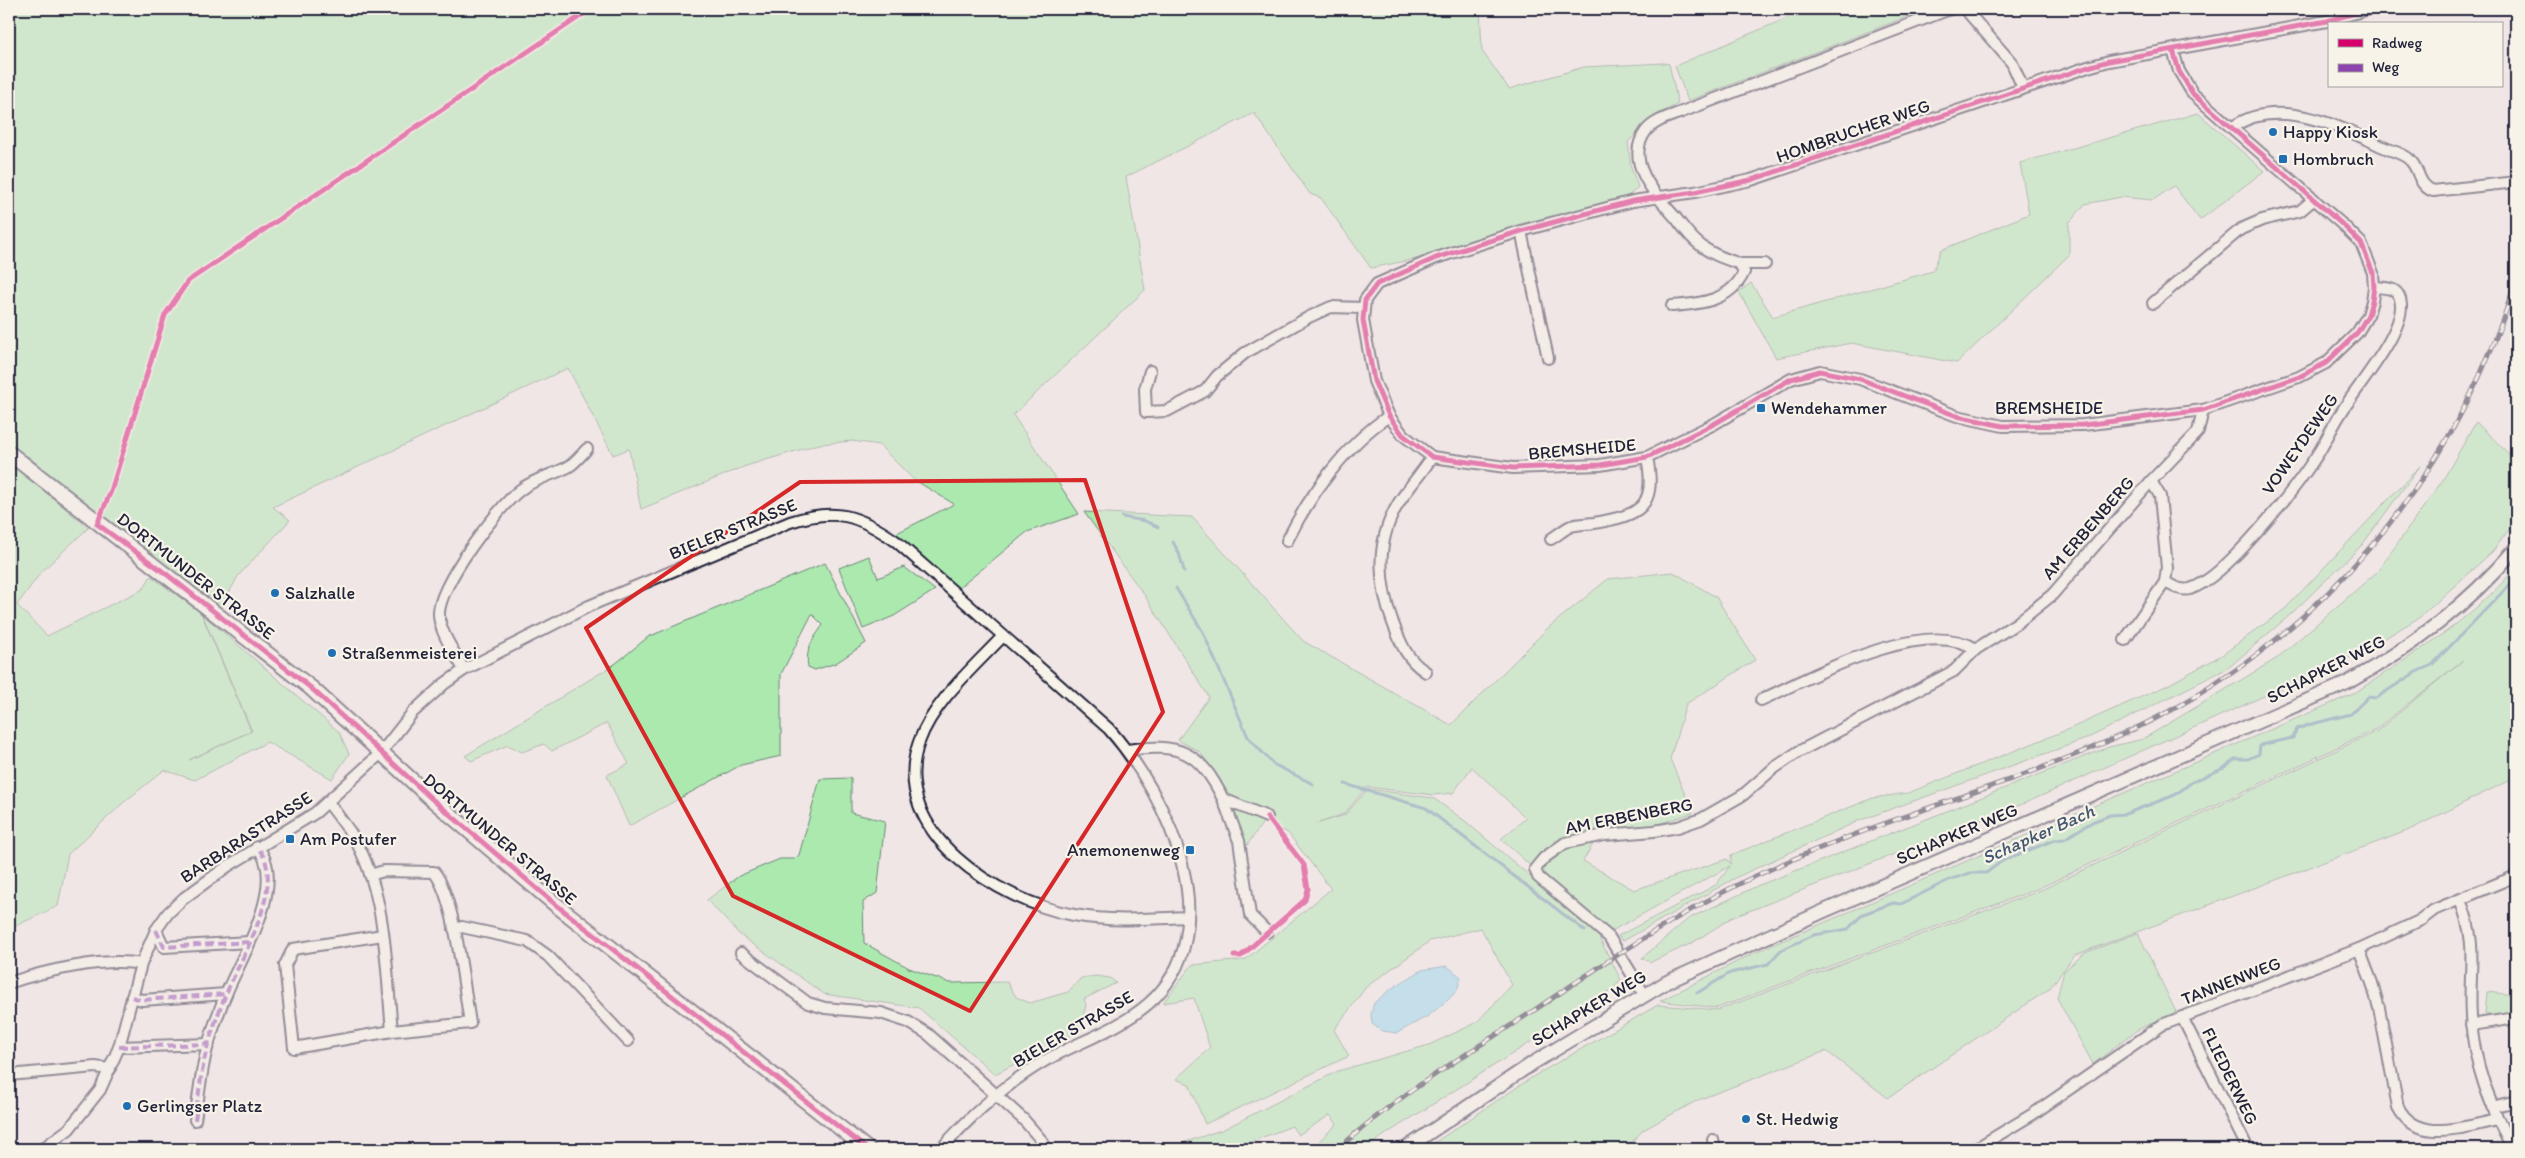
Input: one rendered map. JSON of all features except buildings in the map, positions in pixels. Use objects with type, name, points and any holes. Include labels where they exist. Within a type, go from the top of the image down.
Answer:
[{"type":"main road","name":"DORTMUNDER STRASSE","points":[[9,453],[310,688],[380,754],[562,910],[867,1149]]},
{"type":"street","points":[[1765,264],[1740,264],[1717,255],[1699,245],[1646,182],[1638,155],[1642,138],[1652,125],[1679,112],[1950,9]]},
{"type":"street","points":[[1965,9],[2012,63],[2023,88]]},
{"type":"street","name":"HOMBRUCHER WEG","points":[[1364,308],[1369,293],[1377,284],[1436,258],[1521,231],[1633,201],[1750,180],[2023,88],[2108,62],[2327,21],[2369,9]]},
{"type":"street","name":"BREMSHEIDE","points":[[1364,308],[1366,342],[1374,381],[1389,416],[1403,436],[1432,457],[1513,468],[1600,465],[1647,457],[1714,424],[1791,379],[1820,371],[1860,379],[1957,416],[2004,426],[2083,425],[2203,410],[2299,377],[2326,363],[2357,333],[2368,315],[2374,287],[2369,259],[2361,243],[2194,94],[2179,71],[2173,50]]},
{"type":"street","points":[[2233,127],[2244,119],[2272,116],[2300,116],[2325,122],[2409,159],[2425,188],[2433,192],[2516,182]]},
{"type":"street","points":[[2153,303],[2241,229],[2262,220],[2300,211],[2314,200]]},
{"type":"street","points":[[1521,231],[1548,358]]},
{"type":"street","points":[[1672,306],[1699,304],[1730,292],[1739,282],[1744,272],[1740,264]]},
{"type":"street","name":"VOWEYDEWEG","points":[[2165,582],[2176,588],[2188,589],[2196,586],[2226,563],[2293,488],[2318,453],[2341,412],[2382,352],[2400,315],[2401,305],[2397,291],[2391,288],[2374,287]]},
{"type":"street","points":[[1150,371],[1145,389],[1146,412],[1167,411],[1205,391],[1218,376],[1245,353],[1303,320],[1330,307],[1364,308]]},
{"type":"street","name":"AM ERBENBERG","points":[[1644,994],[1609,937],[1538,877],[1536,868],[1544,858],[1565,843],[1605,835],[1678,827],[1720,810],[1798,752],[1954,671],[1976,649],[2017,623],[2052,595],[2150,482],[2198,432],[2203,410]]},
{"type":"street","points":[[1287,541],[1303,507],[1338,463],[1362,438],[1389,416]]},
{"type":"street","points":[[464,670],[440,624],[440,606],[446,590],[489,521],[505,502],[522,489],[569,466],[587,449]]},
{"type":"street","points":[[1426,672],[1412,663],[1397,635],[1382,586],[1380,566],[1382,547],[1390,521],[1398,504],[1432,457]]},
{"type":"street","points":[[1551,539],[1572,526],[1624,518],[1637,511],[1646,500],[1651,480],[1647,457]]},
{"type":"street","points":[[2125,640],[2165,582],[2167,568],[2160,496],[2150,482]]},
{"type":"street","name":"BIELER STRASSE","points":[[380,754],[413,712],[444,684],[464,670],[589,606],[790,522],[818,514],[848,516],[875,526],[897,542],[1087,709],[1127,750],[1157,797],[1172,832],[1183,871],[1187,917],[1184,941],[1176,966],[1163,990],[1132,1016],[1048,1059],[996,1096],[969,1118],[941,1149]]},
{"type":"street","name":"SCHAPKER WEG","points":[[1405,1149],[1533,1063],[1644,994],[1807,918],[2347,683],[2435,627],[2469,598],[2516,548]]},
{"type":"street","points":[[1003,636],[933,713],[919,743],[914,766],[916,787],[921,809],[938,839],[973,872],[994,886],[1016,898],[1044,907],[1099,918],[1187,917]]},
{"type":"street","points":[[1761,700],[1853,658],[1894,646],[1943,638],[1964,641],[1976,649]]},
{"type":"street","points":[[1127,750],[1151,747],[1182,750],[1199,764],[1218,787],[1239,841],[1250,915],[1267,932]]},
{"type":"street","name":"BARBARASTRASSE","points":[[42,1149],[69,1129],[100,1090],[119,1047],[141,964],[156,930],[168,913],[202,882],[315,813],[380,754]]},
{"type":"street","points":[[1223,799],[1267,817]]},
{"type":"street","points":[[328,802],[356,843],[370,876],[383,935],[392,1031]]},
{"type":"street","points":[[195,1120],[208,1044],[226,994],[263,911],[268,888],[267,864],[263,853],[257,847]]},
{"type":"street","points":[[370,876],[384,872],[434,872],[442,881],[454,929],[470,1023],[392,1031],[294,1048],[285,965],[293,948],[383,935]]},
{"type":"street","name":"TANNENWEG","points":[[1975,1149],[2033,1114],[2162,1025],[2358,949],[2421,920],[2434,910],[2516,876]]},
{"type":"street","points":[[2460,900],[2472,937],[2471,1025],[2476,1059],[2492,1106],[2512,1149]]},
{"type":"street","points":[[454,929],[462,927],[527,941],[548,956],[628,1040]]},
{"type":"street","points":[[156,930],[164,947],[249,942]]},
{"type":"street","points":[[2358,949],[2372,983],[2398,1107],[2404,1119],[2423,1130],[2435,1131],[2498,1120]]},
{"type":"street","points":[[741,953],[808,1003],[825,1008],[882,1013],[908,1022],[928,1034],[1024,1120],[1042,1141],[1046,1149]]},
{"type":"street","points":[[9,983],[33,975],[77,967],[129,962],[141,964]]},
{"type":"street","points":[[132,997],[142,1000],[226,994]]},
{"type":"street","name":"FLIEDERWEG","points":[[2182,1017],[2248,1149]]},
{"type":"street","points":[[2471,1025],[2516,1018]]},
{"type":"street","points":[[119,1047],[208,1044]]},
{"type":"street","points":[[9,1075],[95,1067],[110,1069]]},
{"type":"street","points":[[2492,1106],[2516,1101]]},
{"type":"highlighted area","points":[[1085,480],[1163,712],[970,1011],[733,896],[586,628],[800,482]]},
{"type":"green space","points":[[9,9],[1480,9],[1482,51],[1509,89],[1584,67],[1664,63],[1669,64],[1678,104],[1654,116],[1628,142],[1631,168],[1638,187],[1626,198],[1517,225],[1421,258],[1371,268],[1321,198],[1310,194],[1254,113],[1126,177],[1145,290],[1013,415],[1079,514],[1027,532],[959,588],[895,534],[954,504],[913,479],[879,445],[852,441],[819,444],[746,466],[641,509],[629,449],[613,455],[568,368],[273,507],[290,520],[238,576],[220,610],[104,523],[28,456],[9,466]]},
{"type":"green space","points":[[1808,9],[1927,9],[1688,101],[1675,66]]},
{"type":"green space","points":[[2198,113],[2264,171],[2200,220],[2174,186],[2153,200],[2121,197],[2085,204],[2069,223],[2069,255],[1957,363],[1851,343],[1776,358],[1739,292],[1751,283],[1773,317],[1933,271],[1941,250],[2029,214],[2020,163]]},
{"type":"green space","points":[[2476,422],[2516,461],[2516,520],[2493,551],[2420,617],[2360,653],[2030,801],[1731,918],[1692,943],[1651,962],[1642,958],[1688,919],[1757,886],[2109,747],[2143,739],[2276,659],[2377,572],[2443,480]]},
{"type":"green space","points":[[14,465],[88,528],[41,572],[17,605],[47,636],[143,589],[151,576],[201,613],[251,731],[189,760],[252,731],[202,614],[339,732],[349,754],[332,779],[267,742],[195,780],[164,770],[123,803],[68,854],[58,906],[9,929],[9,468]]},
{"type":"green space","points":[[2420,466],[2362,545],[2291,614],[2228,668],[2086,739],[1858,821],[1737,877],[1623,941],[1618,936],[1716,885],[1730,866],[1606,934],[1501,839],[1526,818],[1472,767],[1453,793],[1434,795],[1367,787],[1344,814],[1316,824],[1345,815],[1368,789],[1433,798],[1465,821],[1596,932],[1621,980],[1611,991],[1383,1136],[1366,1149],[1311,1149],[1337,1124],[1330,1115],[1298,1135],[1292,1126],[1232,1149],[1165,1149],[1224,1129],[1338,1071],[1429,1045],[1476,1023],[1512,985],[1481,928],[1430,941],[1366,987],[1334,1030],[1349,1056],[1205,1124],[1189,1084],[1176,1079],[1210,1048],[1194,998],[1163,1003],[1192,965],[1245,960],[1331,889],[1288,833],[1264,821],[1245,848],[1226,789],[1200,752],[1178,740],[1209,697],[1145,596],[1084,512],[1192,517],[1303,641],[1451,725],[1548,628],[1608,579],[1673,572],[1716,597],[1755,660],[1686,704],[1670,759],[1693,813],[1593,844],[1583,861],[1634,890],[1727,859],[1731,864],[1731,855],[1873,798],[1908,793],[2069,729],[2166,686],[2222,655],[2285,609]]},
{"type":"green space","points":[[869,556],[878,578],[904,567],[935,590],[894,616],[863,629],[839,568]]},
{"type":"green space","points":[[825,563],[866,643],[836,663],[815,670],[808,667],[809,649],[823,625],[812,614],[781,674],[781,756],[741,765],[629,826],[607,775],[629,764],[607,723],[552,751],[544,744],[522,752],[508,745],[471,761],[465,756],[615,664],[648,637]]},
{"type":"green space","points":[[2516,567],[2516,777],[2407,831],[2075,955],[2049,989],[1888,1098],[1826,1051],[1698,1100],[1643,1130],[1625,1149],[1425,1149],[1534,1076],[1658,1005],[1718,1010],[2039,891],[2377,731],[2463,660],[2376,729],[2037,889],[1717,1008],[1660,1001],[1754,953],[2353,694],[2460,621],[2499,586]]},
{"type":"green space","points":[[851,778],[851,813],[885,821],[877,893],[863,902],[864,943],[909,968],[950,983],[1007,982],[1016,997],[1030,1003],[1068,992],[1081,978],[1096,976],[1110,978],[1116,983],[1084,999],[1086,1005],[1080,1031],[995,1074],[919,1008],[824,994],[740,935],[707,900],[739,876],[780,859],[795,859],[799,855],[820,779]]},
{"type":"green space","points":[[2138,933],[2176,1012],[2137,1030],[2093,1064],[2057,998],[2064,971],[2085,953]]},
{"type":"green space","points":[[2487,992],[2516,995],[2516,1011],[2493,1016],[2485,1014]]},
{"type":"water","points":[[1447,966],[1461,977],[1457,990],[1428,1016],[1397,1033],[1382,1031],[1372,1024],[1371,1014],[1374,1003],[1391,989],[1422,970]]},
{"type":"waterway","points":[[1122,517],[1145,521],[1158,527]]},
{"type":"waterway","points":[[1173,542],[1179,553],[1184,571]]},
{"type":"waterway","name":"Schapker Bach","points":[[1697,993],[1730,973],[1768,964],[1781,950],[1814,935],[1848,929],[1863,914],[1893,903],[1901,904],[1949,880],[1970,873],[1986,873],[2002,861],[2054,840],[2064,839],[2092,822],[2110,815],[2125,814],[2175,795],[2192,782],[2224,768],[2235,759],[2248,759],[2259,754],[2260,745],[2293,738],[2297,729],[2351,714],[2368,697],[2376,698],[2416,672],[2432,665],[2516,578]]},
{"type":"waterway","points":[[1176,588],[1203,632],[1248,737],[1273,764],[1313,784]]},
{"type":"waterway","points":[[1345,784],[1426,808],[1585,931]]},
{"type":"railway","points":[[1338,1149],[1383,1111],[1431,1077],[1618,955],[1708,900],[1815,850],[2038,769],[2126,733],[2195,697],[2258,653],[2317,604],[2369,548],[2416,487],[2456,422],[2490,353],[2516,280]]},
{"type":"marked path","points":[[195,1120],[210,1038],[226,994],[253,936],[266,897],[268,878],[265,861],[257,847]]},
{"type":"marked path","points":[[156,930],[164,947],[249,942]]},
{"type":"marked path","points":[[132,997],[142,1000],[226,994]]},
{"type":"marked path","points":[[119,1047],[209,1044]]},
{"type":"cycle path","points":[[591,9],[188,281],[165,315],[111,491],[97,524],[165,573],[311,688],[433,800],[555,904],[867,1149]]},
{"type":"cycle path","points":[[2173,50],[2179,71],[2193,94],[2344,226],[2361,243],[2373,273],[2372,301],[2368,315],[2357,333],[2326,363],[2299,377],[2203,410],[2083,425],[2003,426],[1957,416],[1860,379],[1820,371],[1791,379],[1714,424],[1647,457],[1600,465],[1513,468],[1432,457],[1403,435],[1389,416],[1374,381],[1363,320],[1365,300],[1377,284],[1436,258],[1521,231],[1633,201],[1695,192],[1751,180],[2109,61],[2327,21],[2369,9]]},
{"type":"cycle path","points":[[1234,956],[1241,956],[1305,900],[1308,889],[1304,865],[1267,817]]},
{"type":"place","name":"Happy Kiosk","points":[[2273,132]]},
{"type":"place","name":"Hombruch","points":[[2283,159]]},
{"type":"place","name":"Wendehammer","points":[[1761,408]]},
{"type":"place","name":"Salzhalle","points":[[275,593]]},
{"type":"place","name":"Straßenmeisterei","points":[[332,653]]},
{"type":"place","name":"Am Postufer","points":[[290,839]]},
{"type":"place","name":"Anemonenweg","points":[[1190,850]]},
{"type":"place","name":"Gerlingser Platz","points":[[127,1106]]},
{"type":"place","name":"St. Hedwig","points":[[1746,1119]]}]
